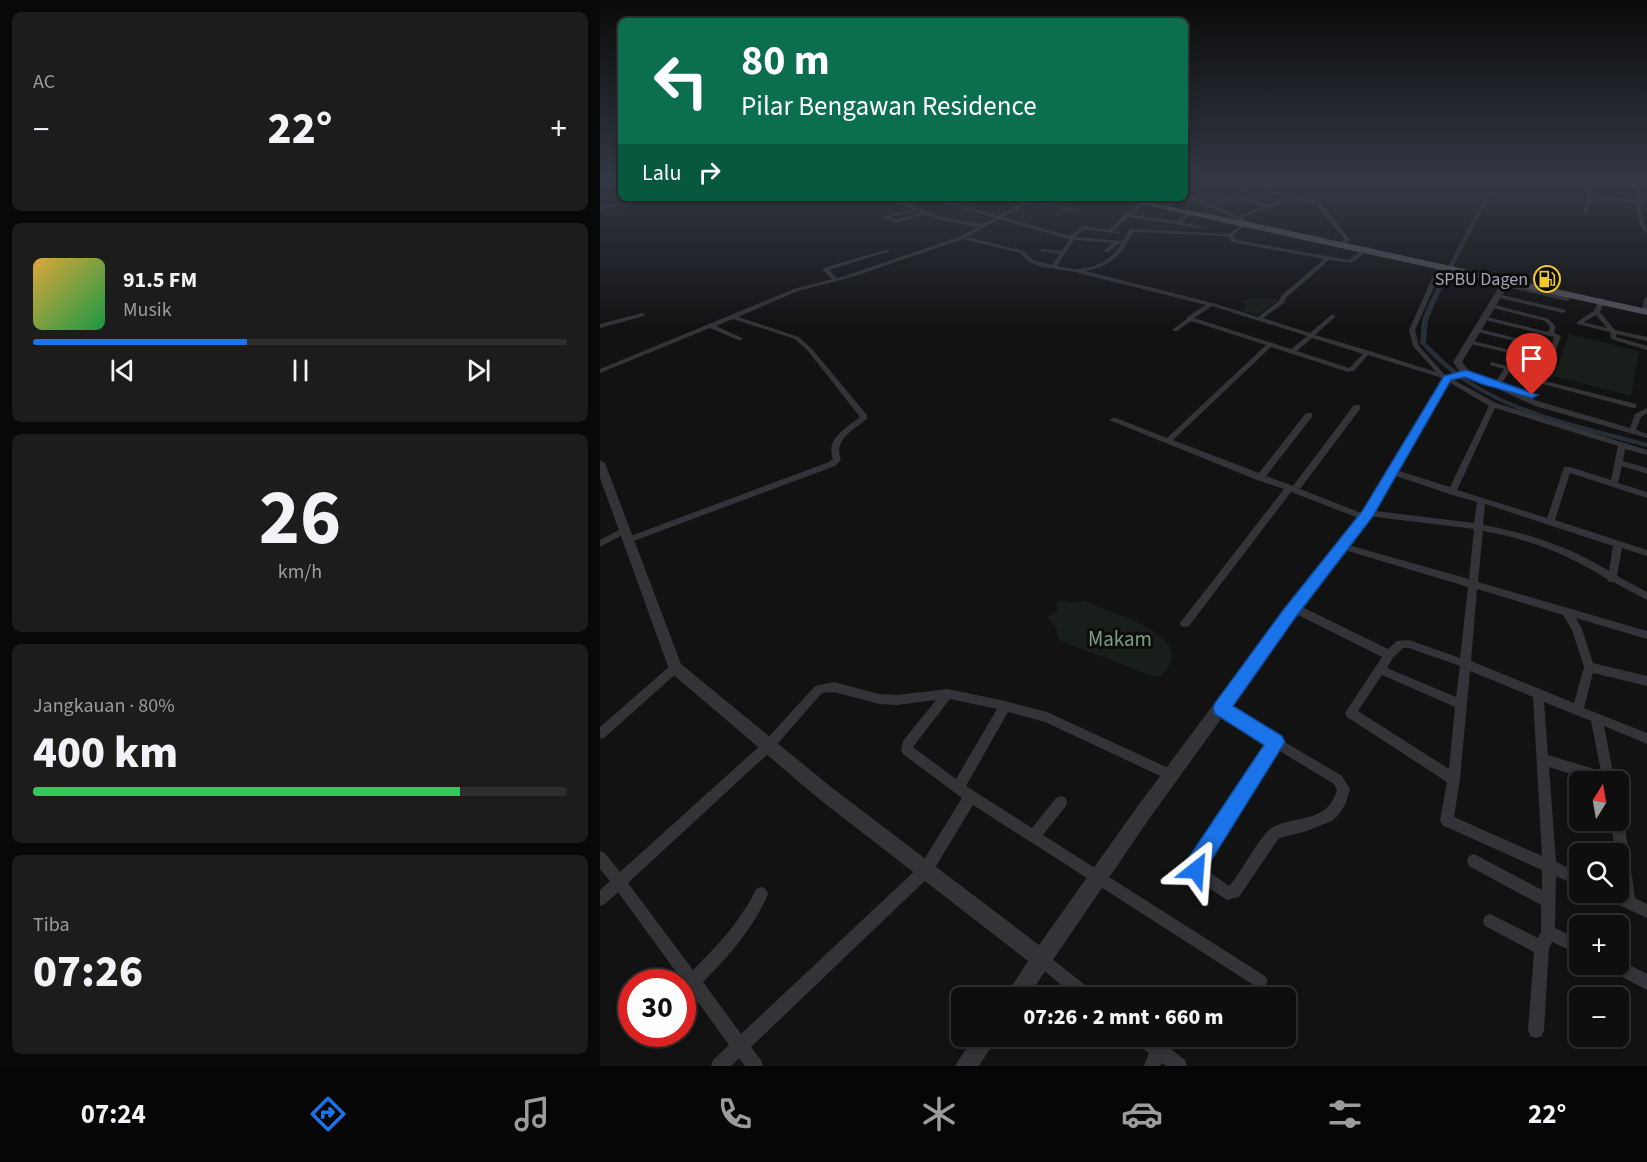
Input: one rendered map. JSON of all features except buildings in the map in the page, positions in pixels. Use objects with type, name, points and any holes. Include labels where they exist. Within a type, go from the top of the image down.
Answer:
[{"type":"main road","points":[[1278,229],[1506,282],[1646,311]]},
{"type":"street","points":[[600,371],[812,286],[911,255],[963,237],[978,229]]},
{"type":"street","points":[[1040,229],[1072,238],[1125,243]]},
{"type":"street","points":[[1054,267],[1072,238],[1082,229]]},
{"type":"street","points":[[1094,229],[1118,233]]},
{"type":"street","points":[[1230,235],[1236,229]]},
{"type":"street","points":[[1339,229],[1348,240],[1342,243]]},
{"type":"street","points":[[1092,240],[1101,230]]},
{"type":"street","points":[[1076,270],[1088,269],[1112,260],[1125,243],[1131,230],[1230,235]]},
{"type":"street","points":[[1230,235],[1234,241],[1241,243],[1351,262],[1367,249]]},
{"type":"street","points":[[963,237],[1022,252],[1031,261],[1076,270],[1260,318],[1447,377],[1465,374],[1497,385],[1528,400],[1647,436]]},
{"type":"street","points":[[1107,251],[1116,243]]},
{"type":"street","points":[[836,280],[825,269],[887,251]]},
{"type":"street","points":[[1042,251],[1062,253]]},
{"type":"street","points":[[1260,318],[1277,306],[1283,297],[1328,258]]},
{"type":"street","points":[[1443,266],[1412,330],[1416,346],[1447,377],[1493,405],[1647,453]]},
{"type":"street","points":[[1465,374],[1456,362],[1506,282],[1534,292],[1566,299]]},
{"type":"street","points":[[1528,303],[1534,292]]},
{"type":"street","points":[[1497,296],[1563,311]]},
{"type":"street","points":[[1646,311],[1647,299]]},
{"type":"street","points":[[1602,301],[1597,312],[1578,323],[1647,339]]},
{"type":"street","points":[[1174,330],[1211,304]]},
{"type":"street","points":[[1491,306],[1547,320],[1553,327],[1553,348],[1541,382],[1633,406]]},
{"type":"street","points":[[1597,312],[1613,331],[1613,338],[1647,348]]},
{"type":"street","points":[[600,326],[642,315]]},
{"type":"street","points":[[1292,352],[1333,316]]},
{"type":"street","points":[[600,544],[832,464],[837,459],[834,452],[838,439],[864,417],[810,350],[797,338],[733,317]]},
{"type":"street","points":[[1483,318],[1554,335]]},
{"type":"street","points":[[1190,319],[1269,346],[1351,370],[1368,352]]},
{"type":"street","points":[[710,326],[740,339]]},
{"type":"street","points":[[1476,330],[1553,348]]},
{"type":"street","points":[[1470,342],[1547,361]]},
{"type":"street","points":[[1168,441],[1269,346]]},
{"type":"street","points":[[1492,364],[1534,375]]},
{"type":"street","points":[[1497,385],[1508,368]]},
{"type":"street","points":[[1022,987],[1171,775],[1366,515],[1447,377]]},
{"type":"street","points":[[1452,492],[1493,405]]},
{"type":"street","points":[[1185,623],[1357,407]]},
{"type":"street","points":[[1632,432],[1638,416],[1647,410]]},
{"type":"street","points":[[1260,478],[1309,415]]},
{"type":"street","points":[[1113,420],[1260,478],[1366,515],[1477,526],[1560,549],[1647,596]]},
{"type":"street","points":[[1614,484],[1622,445]]},
{"type":"street","points":[[600,463],[675,668],[768,746],[1076,987]]},
{"type":"street","points":[[1620,463],[1647,471]]},
{"type":"street","points":[[1550,522],[1568,469],[1647,495]]},
{"type":"street","points":[[1393,472],[1481,502],[1647,553]]},
{"type":"street","points":[[1481,502],[1454,778],[1447,820],[1569,875]]},
{"type":"street","points":[[1612,579],[1618,544]]},
{"type":"street","points":[[1341,546],[1647,635]]},
{"type":"street","points":[[1294,608],[1389,654]]},
{"type":"street","points":[[1567,612],[1577,629],[1589,667],[1578,710]]},
{"type":"street","points":[[1454,778],[1351,713],[1381,670],[1389,654],[1403,643],[1466,664],[1647,739]]},
{"type":"street","points":[[1589,667],[1647,681]]},
{"type":"street","points":[[600,734],[675,668]]},
{"type":"street","points":[[1381,670],[1461,704]]},
{"type":"street","points":[[600,898],[768,746],[814,694],[825,687],[879,699],[897,700],[948,694],[1005,706],[1047,717],[1171,775]]},
{"type":"street","points":[[1536,1030],[1542,948],[1548,932],[1548,866],[1538,693]]},
{"type":"street","points":[[948,694],[906,748],[958,788],[1260,981]]},
{"type":"street","points":[[958,788],[1005,706]]},
{"type":"street","points":[[1221,708],[1338,780],[1342,785],[1343,793],[1329,816],[1317,822],[1275,833],[1234,892],[1227,893],[1198,873],[1196,867],[1276,742]]},
{"type":"street","points":[[1596,718],[1607,771]]},
{"type":"street","points":[[1542,759],[1580,771]]},
{"type":"street","points":[[719,1066],[926,871],[971,796]]},
{"type":"street","points":[[1035,836],[1060,802]]},
{"type":"street","points":[[600,858],[684,969]]},
{"type":"street","points":[[1474,861],[1548,901]]},
{"type":"street","points":[[696,978],[728,946],[748,921],[761,894]]},
{"type":"street","points":[[1629,902],[1647,911],[1647,919]]},
{"type":"street","points":[[1490,921],[1542,948]]},
{"type":"street","points":[[1548,932],[1569,942]]},
{"type":"street","points":[[1629,973],[1647,982]]},
{"type":"street","points":[[696,985],[755,1066]]},
{"type":"street","points":[[966,1066],[979,1047]]},
{"type":"street","points":[[1155,1058],[1179,1066]]},
{"type":"green space","points":[[1275,299],[1277,301],[1258,315],[1241,310],[1247,304],[1242,301]]},
{"type":"green space","points":[[1569,334],[1639,351],[1631,396],[1554,376]]},
{"type":"green space","name":"Makam","points":[[1059,600],[1075,603],[1085,601],[1148,628],[1162,638],[1171,650],[1171,663],[1160,677],[1152,676],[1059,640],[1056,627],[1047,618],[1058,610],[1056,605]]},
{"type":"waterway","points":[[1470,229],[1425,320],[1423,343],[1445,365],[1470,384],[1497,398],[1556,420],[1647,445]]},
{"type":"place","name":"SPBU Dagen","points":[[1547,279]]},
{"type":"route","points":[[1196,870],[1196,865],[1276,742],[1221,708],[1289,614],[1368,513],[1447,378],[1466,374],[1532,395]]}]
